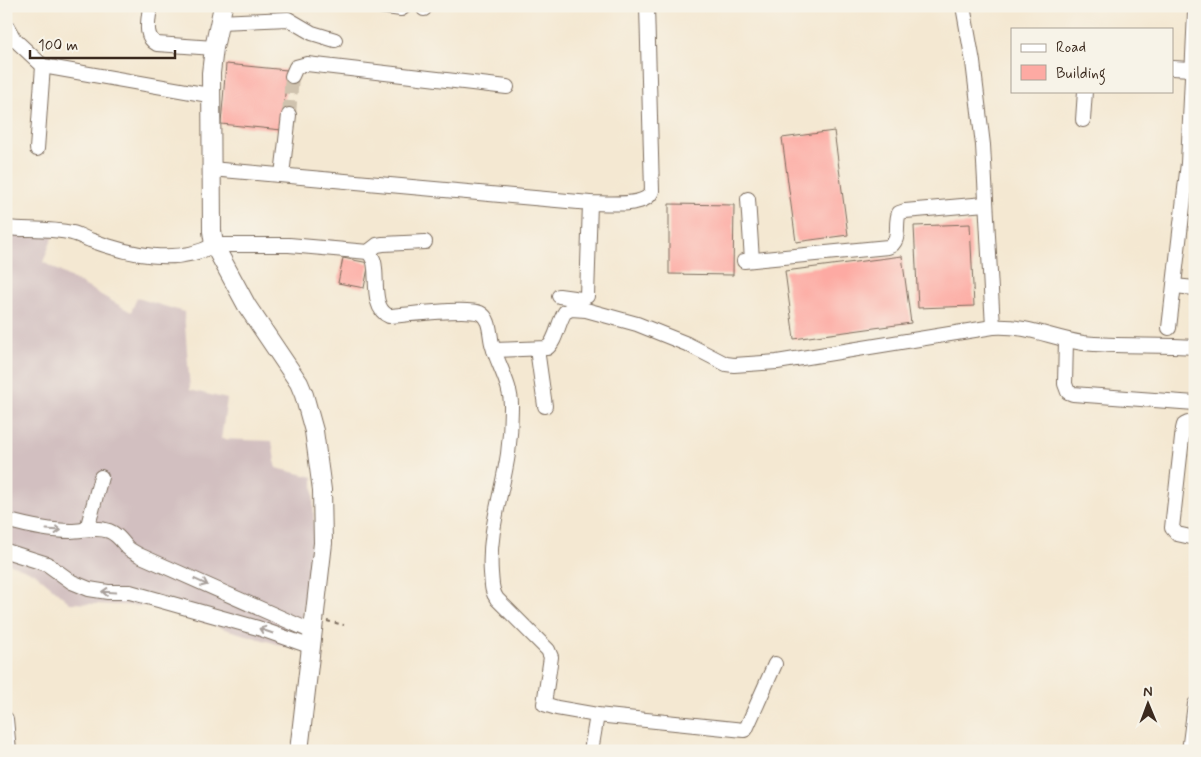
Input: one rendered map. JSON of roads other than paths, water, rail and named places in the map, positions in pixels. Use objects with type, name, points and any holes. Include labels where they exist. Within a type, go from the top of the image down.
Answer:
[{"type":"main road","points":[[221,14],[214,48],[211,94],[214,245],[247,306],[294,374],[310,412],[318,458],[323,512],[323,543],[299,751]]},
{"type":"street","points":[[150,6],[148,27],[150,38],[153,42],[157,44],[214,48]]},
{"type":"street","points":[[380,6],[401,9],[405,6]]},
{"type":"street","points":[[211,169],[590,204],[645,200],[652,191],[647,6]]},
{"type":"street","points":[[963,6],[973,62],[983,145],[993,327]]},
{"type":"street","points":[[221,14],[290,12],[312,32],[335,40]]},
{"type":"street","points":[[1169,328],[1188,163],[1195,12]]},
{"type":"street","points":[[6,25],[14,39],[44,66],[211,94]]},
{"type":"street","points":[[292,76],[296,67],[307,64],[507,87]]},
{"type":"street","points":[[37,149],[44,66]]},
{"type":"street","points":[[1174,68],[1192,69]]},
{"type":"street","points":[[1083,120],[1085,92]]},
{"type":"street","points":[[282,175],[289,115]]},
{"type":"street","points":[[748,199],[748,261],[888,247],[896,242],[899,213],[985,204]]},
{"type":"street","points":[[559,296],[581,299],[587,296],[590,204]]},
{"type":"street","points":[[6,228],[74,233],[133,253],[161,257],[203,251],[214,245],[289,245],[368,252],[383,244],[425,242]]},
{"type":"street","points":[[368,252],[374,261],[376,291],[381,311],[384,314],[389,316],[473,311],[484,316],[488,324],[494,350],[507,384],[511,406],[508,454],[490,542],[492,590],[497,599],[548,650],[551,657],[544,704],[597,715],[744,730],[775,664]]},
{"type":"street","points":[[1174,286],[1195,288]]},
{"type":"street","points":[[494,350],[547,348],[552,345],[565,312],[578,309],[637,324],[734,366],[777,362],[1008,326],[1025,328],[1066,340],[1089,343],[1195,347]]},
{"type":"street","points":[[1066,340],[1064,384],[1068,392],[1073,394],[1195,403]]},
{"type":"street","points":[[538,349],[545,406]]},
{"type":"street","points":[[1195,424],[1184,425],[1183,429],[1172,528],[1177,534],[1195,538]]},
{"type":"street","points":[[87,530],[101,477]]},
{"type":"street","points":[[6,520],[51,530],[87,530],[97,528],[110,531],[139,555],[314,632]]},
{"type":"street","points":[[6,551],[47,564],[72,582],[88,589],[108,592],[130,592],[258,628],[314,632]]},
{"type":"street","points":[[1189,751],[1195,704]]},
{"type":"street","points":[[592,751],[597,715]]},
{"type":"street","points":[[6,719],[9,751]]},
{"type":"tunnel","points":[[289,115],[292,76]]}]
